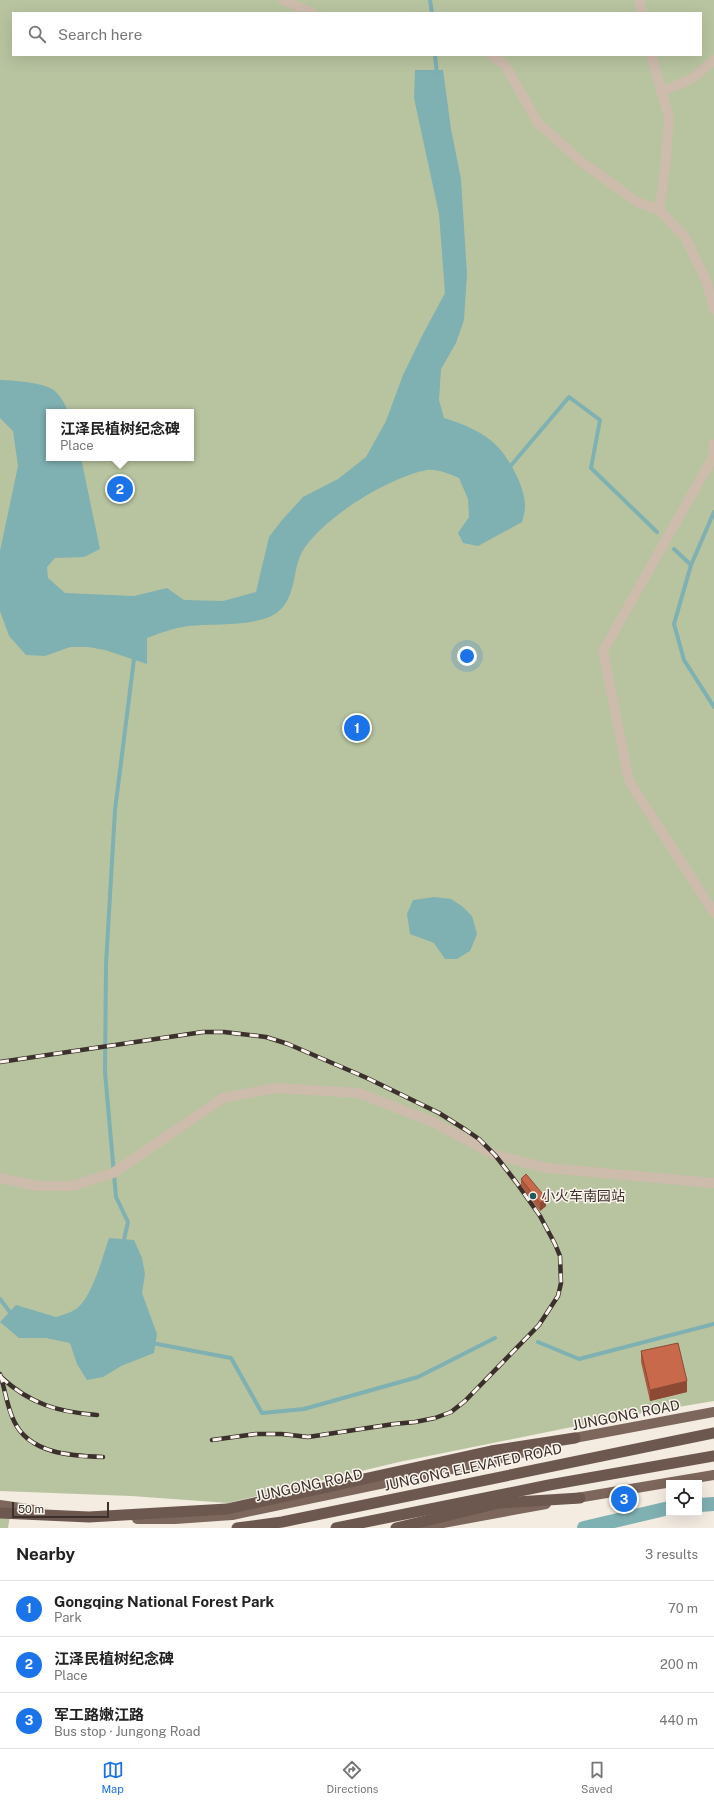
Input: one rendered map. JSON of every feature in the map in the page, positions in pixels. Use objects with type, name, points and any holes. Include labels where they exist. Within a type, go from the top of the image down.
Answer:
[{"type":"highway","name":"JUNGONG ELEVATED ROAD","points":[[237,1528],[290,1520],[714,1433]]},
{"type":"highway","points":[[0,1513],[89,1517],[227,1509],[491,1451],[575,1438]]},
{"type":"highway","points":[[336,1528],[549,1485],[714,1456]]},
{"type":"highway","points":[[396,1528],[499,1503],[580,1498]]},
{"type":"main road","name":"JUNGONG ROAD","points":[[0,1505],[81,1518],[175,1519],[232,1515],[490,1462],[575,1438],[714,1412]]},
{"type":"main road","points":[[416,1528],[714,1475]]},
{"type":"street","points":[[283,0],[310,12]]},
{"type":"street","points":[[639,0],[642,12]]},
{"type":"street","points":[[492,56],[504,66],[538,123],[583,163],[637,202],[659,210],[685,238],[706,280],[714,310]]},
{"type":"street","points":[[651,56],[669,117],[666,161],[659,210]]},
{"type":"street","points":[[661,92],[693,78],[714,60]]},
{"type":"street","points":[[714,444],[713,457],[603,651],[629,781],[714,913]]},
{"type":"street","points":[[0,1178],[37,1186],[72,1186],[113,1173],[223,1098],[276,1088],[358,1092],[432,1122],[495,1155],[546,1168],[714,1183]]},
{"type":"green space","points":[[0,0],[714,0],[714,1401],[636,1414],[399,1462],[228,1503],[131,1496],[0,1491]]},
{"type":"green space","points":[[0,1513],[10,1515],[8,1528],[0,1528]]},
{"type":"water","points":[[415,70],[443,70],[451,129],[461,179],[467,274],[464,320],[456,343],[441,369],[439,400],[444,418],[480,433],[498,447],[503,453],[516,475],[523,492],[525,507],[522,522],[478,546],[463,543],[458,533],[469,517],[468,499],[459,478],[435,470],[427,470],[412,474],[376,490],[358,501],[340,513],[312,539],[302,552],[299,559],[291,593],[282,608],[275,614],[256,621],[245,623],[183,627],[147,638],[147,664],[105,650],[88,647],[70,647],[45,656],[26,655],[9,636],[0,611],[0,551],[18,466],[13,431],[0,418],[0,380],[27,382],[48,387],[60,396],[67,409],[46,409],[46,461],[82,461],[100,549],[84,557],[55,558],[47,567],[48,578],[65,593],[134,596],[167,588],[184,600],[223,601],[256,592],[269,537],[282,520],[303,497],[338,479],[366,457],[386,421],[403,375],[445,293],[439,214],[414,98]]},
{"type":"water","points":[[434,897],[451,899],[463,907],[472,916],[477,934],[470,951],[457,959],[445,959],[434,943],[410,934],[407,914],[413,900]]},
{"type":"water","points":[[109,1238],[134,1240],[142,1258],[145,1274],[142,1293],[157,1334],[154,1353],[121,1366],[103,1377],[87,1380],[77,1364],[70,1343],[46,1338],[19,1338],[0,1322],[16,1305],[56,1317],[76,1309],[82,1304],[92,1286]]},
{"type":"building","points":[[526,1174],[546,1198],[540,1203],[521,1179]]},
{"type":"building","points":[[678,1343],[687,1381],[650,1390],[641,1351]]},
{"type":"waterway","points":[[430,0],[432,12]]},
{"type":"waterway","points":[[435,56],[437,74]]},
{"type":"waterway","points":[[508,469],[569,397],[600,420],[591,468],[657,532]]},
{"type":"waterway","points":[[691,565],[714,512]]},
{"type":"waterway","points":[[674,549],[691,565],[674,624],[684,660],[714,707]]},
{"type":"waterway","points":[[123,1244],[128,1222],[116,1197],[105,1072],[106,964],[115,810],[134,659]]},
{"type":"waterway","points":[[0,1299],[12,1315]]},
{"type":"waterway","points":[[538,1342],[579,1359],[714,1324]]},
{"type":"waterway","points":[[152,1343],[231,1358],[262,1413],[304,1409],[418,1377],[495,1338]]},
{"type":"waterway","points":[[702,1505],[714,1504]]},
{"type":"waterway","points":[[584,1528],[666,1509]]},
{"type":"railway","points":[[0,1062],[203,1032],[224,1032],[266,1037],[288,1044],[367,1078],[439,1113],[466,1130],[479,1139],[495,1155],[540,1216],[560,1256],[561,1283],[558,1296],[539,1325],[465,1401],[451,1412],[435,1418],[415,1422],[308,1437],[282,1434],[256,1434],[212,1440]]},
{"type":"railway","points":[[0,1374],[14,1421],[21,1432],[30,1440],[41,1447],[52,1451],[78,1456],[103,1457]]},
{"type":"railway","points":[[1,1377],[23,1394],[45,1405],[70,1412],[97,1415]]},
{"type":"place","name":"江泽民植树纪念碑","points":[[120,489]]},
{"type":"place","name":"Gongqing National Forest Park","points":[[357,728]]},
{"type":"place","name":"小火车南园站","points":[[533,1196]]},
{"type":"place","name":"军工路嫩江路","points":[[624,1499]]}]
